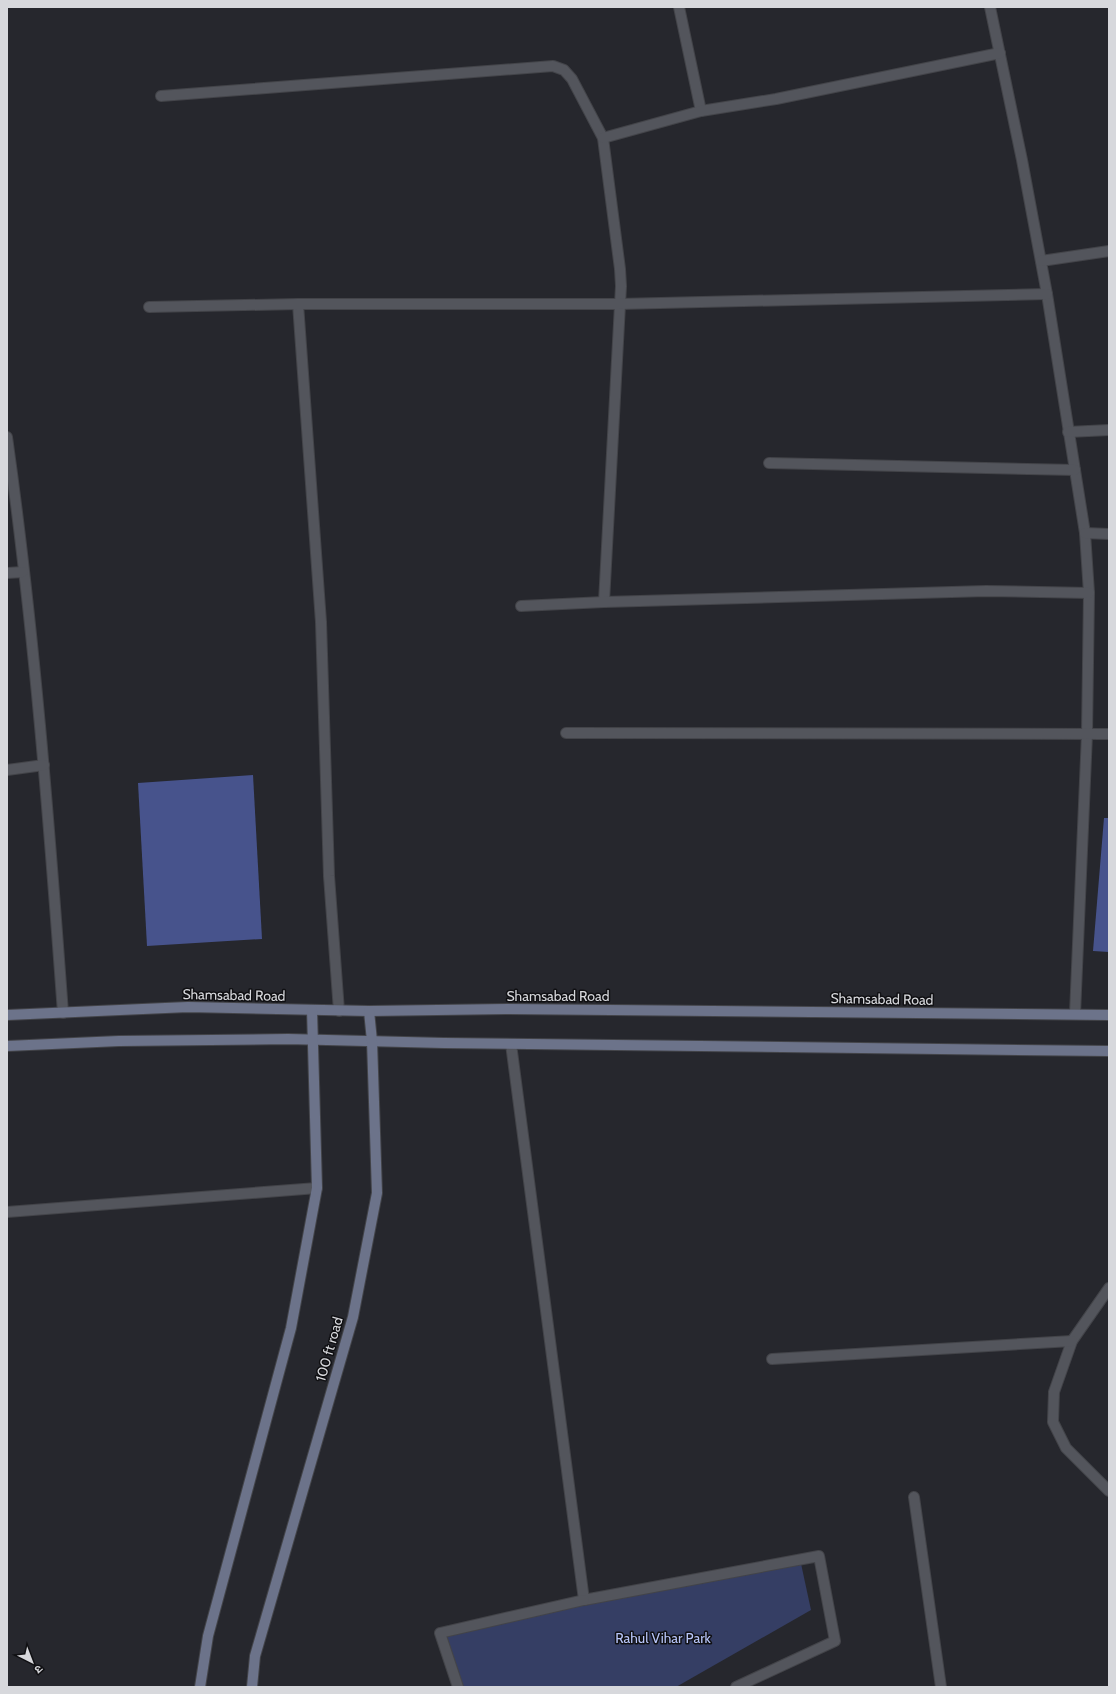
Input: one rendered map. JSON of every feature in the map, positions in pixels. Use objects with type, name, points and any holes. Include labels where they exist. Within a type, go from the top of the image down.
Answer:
[{"type":"main road","name":"Shamsabad Road","points":[[7,1015],[188,1007],[339,1011],[506,1009],[1109,1015]]},
{"type":"main road","points":[[200,1687],[208,1636],[291,1328],[317,1188],[312,1010]]},
{"type":"main road","name":"100 ft road","points":[[252,1687],[255,1656],[352,1317],[378,1193],[372,1041],[369,1011]]},
{"type":"main road","points":[[7,1046],[119,1041],[313,1040],[511,1044],[1109,1051]]},
{"type":"street","points":[[679,7],[701,111]]},
{"type":"street","points":[[990,7],[1047,294],[1085,533],[1089,593],[1087,734],[1075,1014]]},
{"type":"street","points":[[603,138],[701,111],[776,99],[1000,53]]},
{"type":"street","points":[[161,96],[553,66],[564,70],[572,79],[603,138],[620,269],[604,602]]},
{"type":"street","points":[[1041,261],[1109,251]]},
{"type":"street","points":[[148,307],[298,304],[619,304],[1047,294]]},
{"type":"street","points":[[298,304],[321,622],[328,876],[339,1011]]},
{"type":"street","points":[[1068,432],[1109,430]]},
{"type":"street","points":[[7,437],[44,765],[63,1013]]},
{"type":"street","points":[[769,463],[1075,470]]},
{"type":"street","points":[[1085,533],[1109,534]]},
{"type":"street","points":[[7,573],[23,572]]},
{"type":"street","points":[[522,606],[604,602],[986,591],[1089,593]]},
{"type":"street","points":[[566,733],[1109,734]]},
{"type":"street","points":[[7,770],[44,765]]},
{"type":"street","points":[[511,1044],[584,1600]]},
{"type":"street","points":[[7,1212],[317,1188]]},
{"type":"street","points":[[1109,1288],[1072,1341],[1054,1392],[1053,1422],[1066,1448],[1109,1491]]},
{"type":"street","points":[[772,1359],[1072,1341]]},
{"type":"street","points":[[914,1497],[941,1687]]},
{"type":"street","points":[[458,1687],[440,1633],[584,1600],[819,1556],[835,1640],[736,1687]]},
{"type":"green space","name":"Rahul Vihar Park","points":[[800,1559],[811,1610],[676,1687],[461,1687],[440,1633]]},
{"type":"building","points":[[253,775],[262,939],[147,946],[138,783]]},
{"type":"building","points":[[1104,818],[1109,818],[1109,952],[1093,951]]}]
